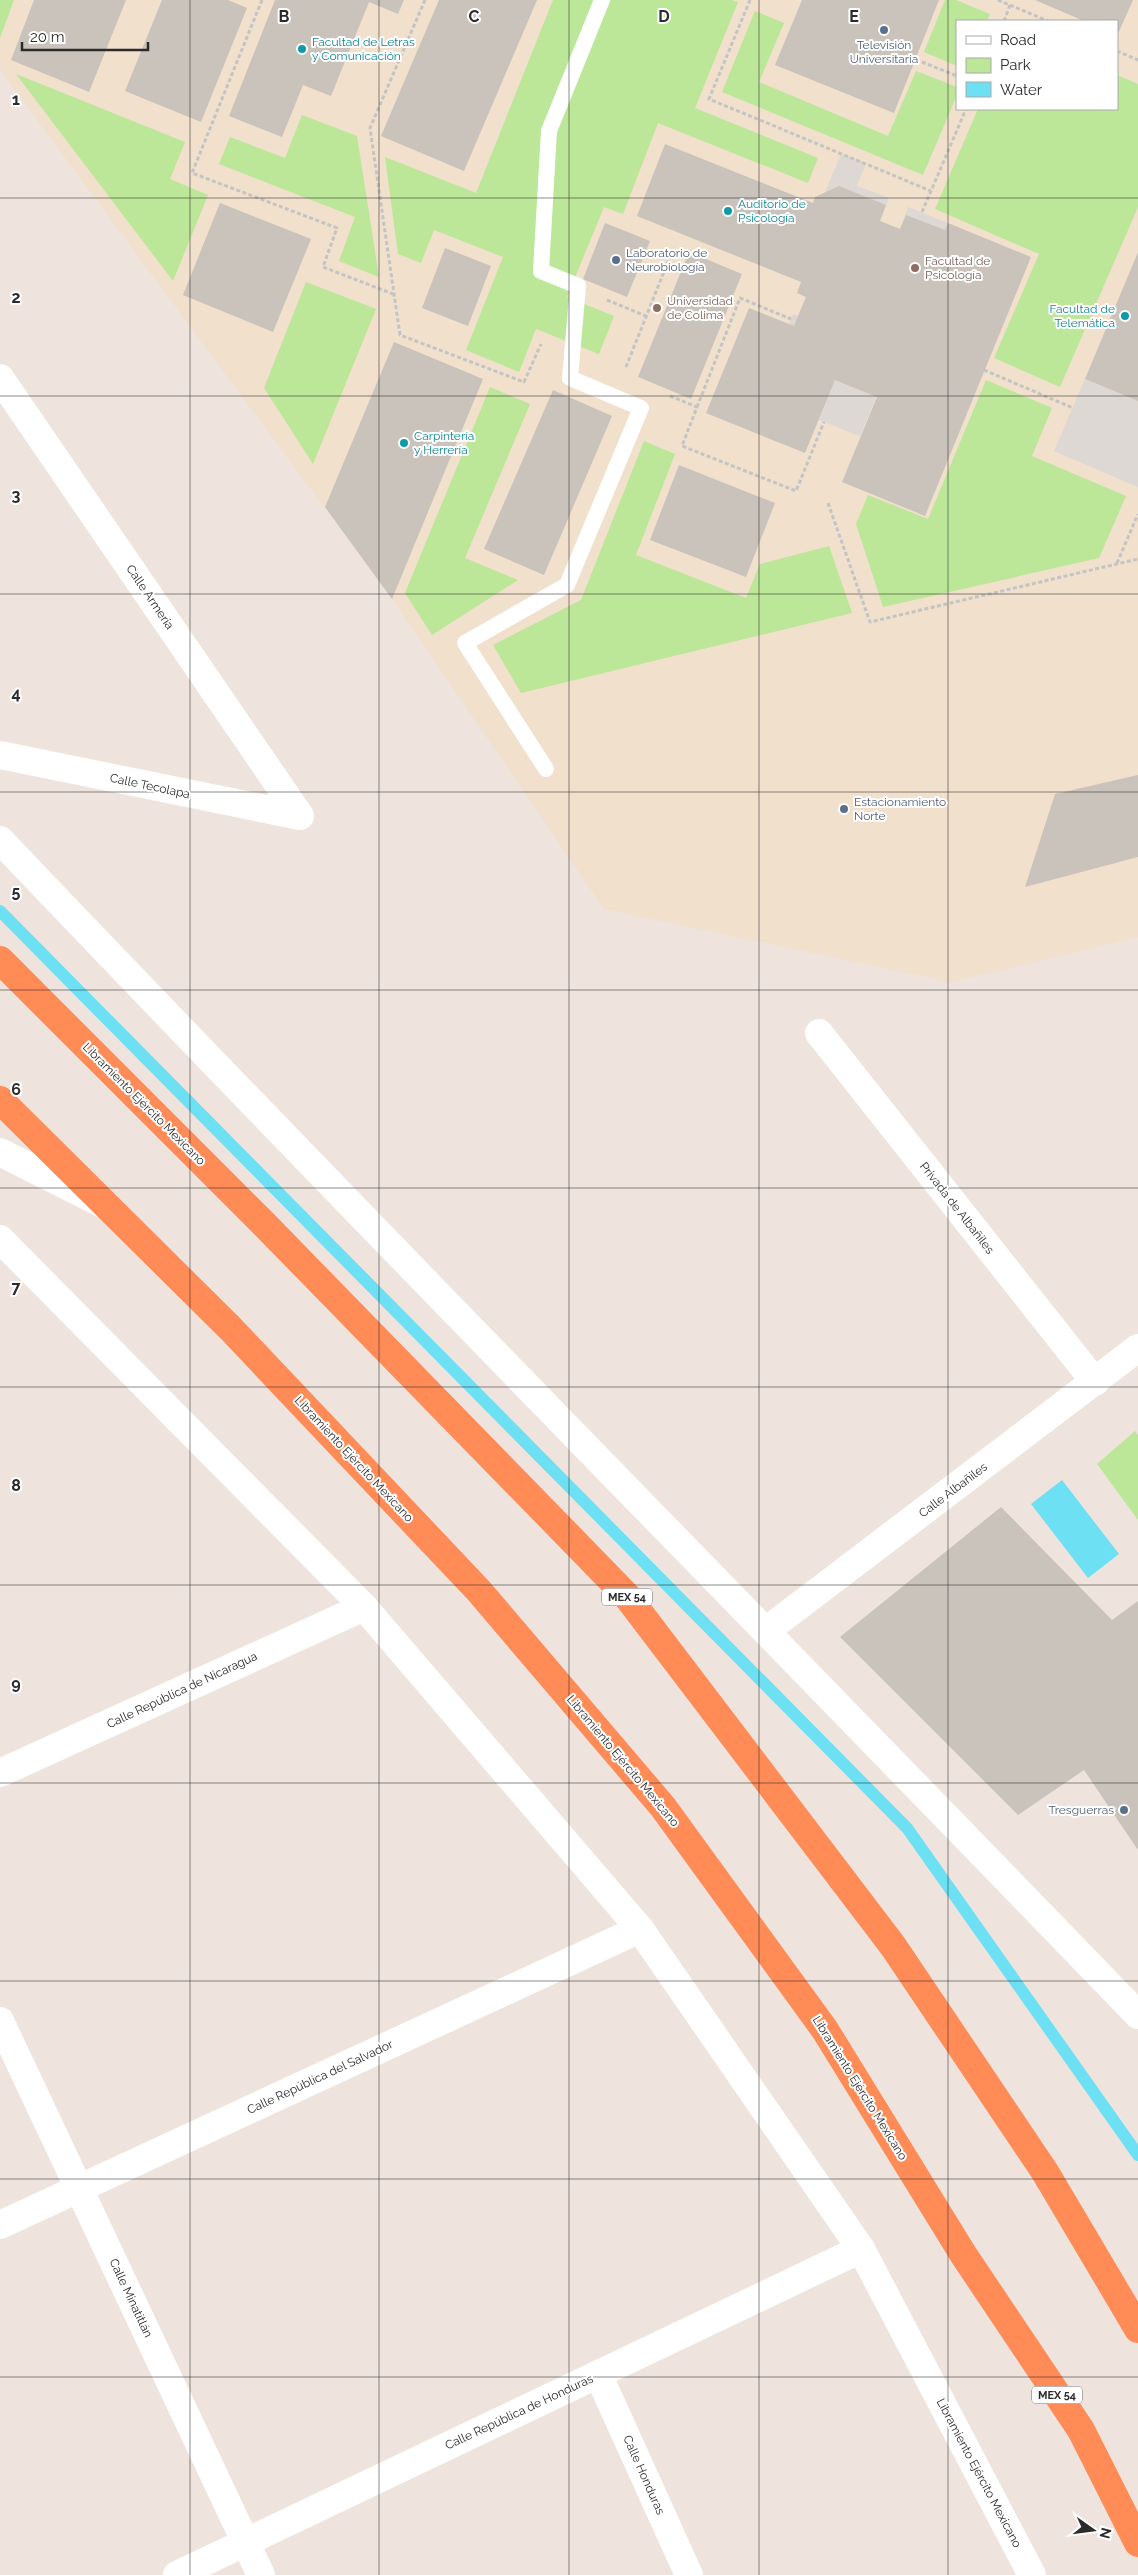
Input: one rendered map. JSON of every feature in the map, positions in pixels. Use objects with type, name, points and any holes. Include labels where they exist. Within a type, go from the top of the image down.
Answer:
[{"type":"highway","name":"Libramiento Ejército Mexicano","points":[[0,960],[264,1224],[626,1595],[893,1946],[1045,2172],[1138,2329]]},
{"type":"highway","name":"Libramiento Ejército Mexicano","points":[[0,1100],[231,1329],[479,1591],[663,1807],[825,2030],[963,2254],[1081,2430],[1138,2543]]},
{"type":"street","name":"Calle Armería","points":[[0,378],[300,816]]},
{"type":"street","name":"Calle Tecolapa","points":[[0,755],[300,816]]},
{"type":"street","points":[[0,840],[252,1105],[767,1630],[1138,2015]]},
{"type":"street","name":"Privada de Albañiles","points":[[819,1033],[1095,1382]]},
{"type":"street","points":[[0,1152],[107,1206]]},
{"type":"street","name":"Libramiento Ejército Mexicano","points":[[0,1239],[364,1607],[640,1929],[861,2249],[1032,2575]]},
{"type":"street","name":"Calle Albañiles","points":[[767,1630],[1138,1348]]},
{"type":"street","name":"Calle República de Nicaragua","points":[[0,1773],[364,1607]]},
{"type":"street","name":"Calle República del Salvador","points":[[0,2225],[640,1929]]},
{"type":"street","name":"Calle Minatitlán","points":[[0,2021],[261,2575]]},
{"type":"street","name":"Calle República de Honduras","points":[[178,2575],[861,2249]]},
{"type":"street","name":"Calle Honduras","points":[[598,2374],[689,2575]]},
{"type":"lane","points":[[546,769],[465,643],[567,585],[642,408],[570,378],[578,286],[541,271],[549,131],[602,0]]},
{"type":"path","points":[[262,0],[192,173],[337,228],[323,267],[393,294]]},
{"type":"path","points":[[425,0],[370,128],[400,335],[524,382],[540,343],[572,356]]},
{"type":"path","points":[[750,0],[709,100],[931,190]]},
{"type":"path","points":[[998,0],[1046,20]]},
{"type":"path","points":[[1004,20],[1010,5]]},
{"type":"path","points":[[1118,51],[1138,60]]},
{"type":"path","points":[[922,62],[956,76]]},
{"type":"path","points":[[922,212],[966,110]]},
{"type":"path","points":[[626,368],[671,254]]},
{"type":"path","points":[[791,319],[740,298],[682,446],[796,491],[824,422]]},
{"type":"path","points":[[604,299],[646,316]]},
{"type":"path","points":[[984,370],[1073,408]]},
{"type":"path","points":[[664,393],[697,407]]},
{"type":"path","points":[[828,503],[870,622],[1138,559]]},
{"type":"path","points":[[1117,564],[1138,514]]},
{"type":"shaded area","name":"Universidad de Colima","points":[[0,0],[1138,0],[1138,937],[951,982],[604,909],[392,599],[0,70]]},
{"type":"shaded area","points":[[841,154],[866,163],[857,186],[889,198],[880,221],[900,229],[908,207],[948,223],[860,436],[819,420],[835,380],[794,326],[789,324],[793,314],[798,316],[806,297],[801,295],[804,243]]},
{"type":"shaded area","points":[[1085,379],[1138,401],[1138,487],[1054,451]]},
{"type":"green space","points":[[0,0],[14,0],[0,38]]},
{"type":"green space","points":[[553,0],[732,0],[738,2],[695,108],[818,158],[808,183],[658,123],[623,214],[604,207],[567,297],[614,316],[599,354],[536,329],[519,372],[466,350],[503,257],[434,230],[421,263],[398,254],[385,157],[476,193]]},
{"type":"green space","points":[[945,0],[956,0],[990,14],[987,20],[956,20],[956,66],[924,52]]},
{"type":"green space","points":[[755,11],[784,23],[759,82],[888,136],[916,71],[956,87],[956,97],[923,175],[722,92]]},
{"type":"green space","points":[[16,74],[185,142],[170,179],[208,195],[173,281]]},
{"type":"green space","points":[[1118,75],[1138,84],[1138,207],[1060,387],[994,358],[1039,254],[935,209],[978,110],[1118,110]]},
{"type":"green space","points":[[302,115],[357,136],[379,277],[339,261],[355,217],[219,164],[230,137],[285,158]]},
{"type":"green space","points":[[306,282],[376,309],[313,464],[264,388]]},
{"type":"green space","points":[[986,380],[1052,408],[1032,456],[1126,496],[1099,558],[883,607],[856,524],[868,495],[928,519]]},
{"type":"green space","points":[[490,387],[530,404],[465,558],[518,580],[432,635],[405,593]]},
{"type":"green space","points":[[644,441],[675,454],[636,555],[746,598],[760,564],[829,546],[852,613],[521,693],[493,645],[581,600]]},
{"type":"green space","points":[[1135,1431],[1138,1435],[1138,1520],[1097,1464]]},
{"type":"water","points":[[1062,1480],[1119,1554],[1088,1578],[1031,1504]]},
{"type":"building","points":[[34,0],[126,0],[89,92],[11,60]]},
{"type":"building","points":[[162,0],[228,0],[247,8],[201,122],[125,91]]},
{"type":"building","name":"Facultad de Letras y Comunicación","points":[[275,0],[404,0],[398,14],[369,2],[331,96],[303,85],[282,137],[229,116]]},
{"type":"building","points":[[439,0],[537,0],[464,171],[381,136]]},
{"type":"building","name":"Televisión Universitaria","points":[[802,0],[939,0],[894,113],[775,65]]},
{"type":"building","points":[[1035,0],[1133,0],[1118,34],[1118,20],[1082,20]]},
{"type":"building","points":[[665,144],[813,203],[815,197],[839,186],[886,205],[880,221],[900,229],[906,215],[945,230],[948,223],[1031,257],[925,516],[842,482],[877,397],[835,380],[805,453],[706,413],[749,308],[794,326],[806,297],[797,293],[801,282],[637,216]]},
{"type":"building","points":[[220,203],[311,239],[273,332],[183,295]]},
{"type":"building","name":"Laboratorio de Neurobiología","points":[[605,223],[650,241],[627,297],[583,279]]},
{"type":"building","points":[[445,248],[491,266],[468,326],[422,308]]},
{"type":"building","points":[[689,252],[742,274],[691,399],[638,377]]},
{"type":"building","name":"Facultad de Telemática","points":[[1138,252],[1138,401],[1085,379]]},
{"type":"building","name":"Carpintería y Herrería","points":[[394,342],[483,379],[392,599],[325,507]]},
{"type":"building","points":[[553,390],[612,416],[544,575],[484,549]]},
{"type":"building","points":[[679,465],[775,503],[746,577],[650,540]]},
{"type":"building","points":[[1138,775],[1138,857],[1025,887],[1055,794]]},
{"type":"building","points":[[1001,1507],[1112,1620],[1138,1601],[1138,1850],[1084,1770],[1018,1815],[840,1637]]},
{"type":"waterway","points":[[0,911],[907,1828],[1138,2155]]},
{"type":"place","name":"Televisión Universitaria","points":[[884,30]]},
{"type":"place","name":"Facultad de Letras y Comunicación","points":[[302,49]]},
{"type":"place","name":"Auditorio de Psicología","points":[[728,211]]},
{"type":"place","name":"Laboratorio de Neurobiología","points":[[616,260]]},
{"type":"place","name":"Facultad de Psicología","points":[[915,268]]},
{"type":"place","name":"Universidad de Colima","points":[[657,308]]},
{"type":"place","name":"Facultad de Telemática","points":[[1125,316]]},
{"type":"place","name":"Carpintería y Herrería","points":[[404,443]]},
{"type":"place","name":"Estacionamiento Norte","points":[[844,809]]},
{"type":"place","name":"Tresguerras","points":[[1124,1810]]}]
